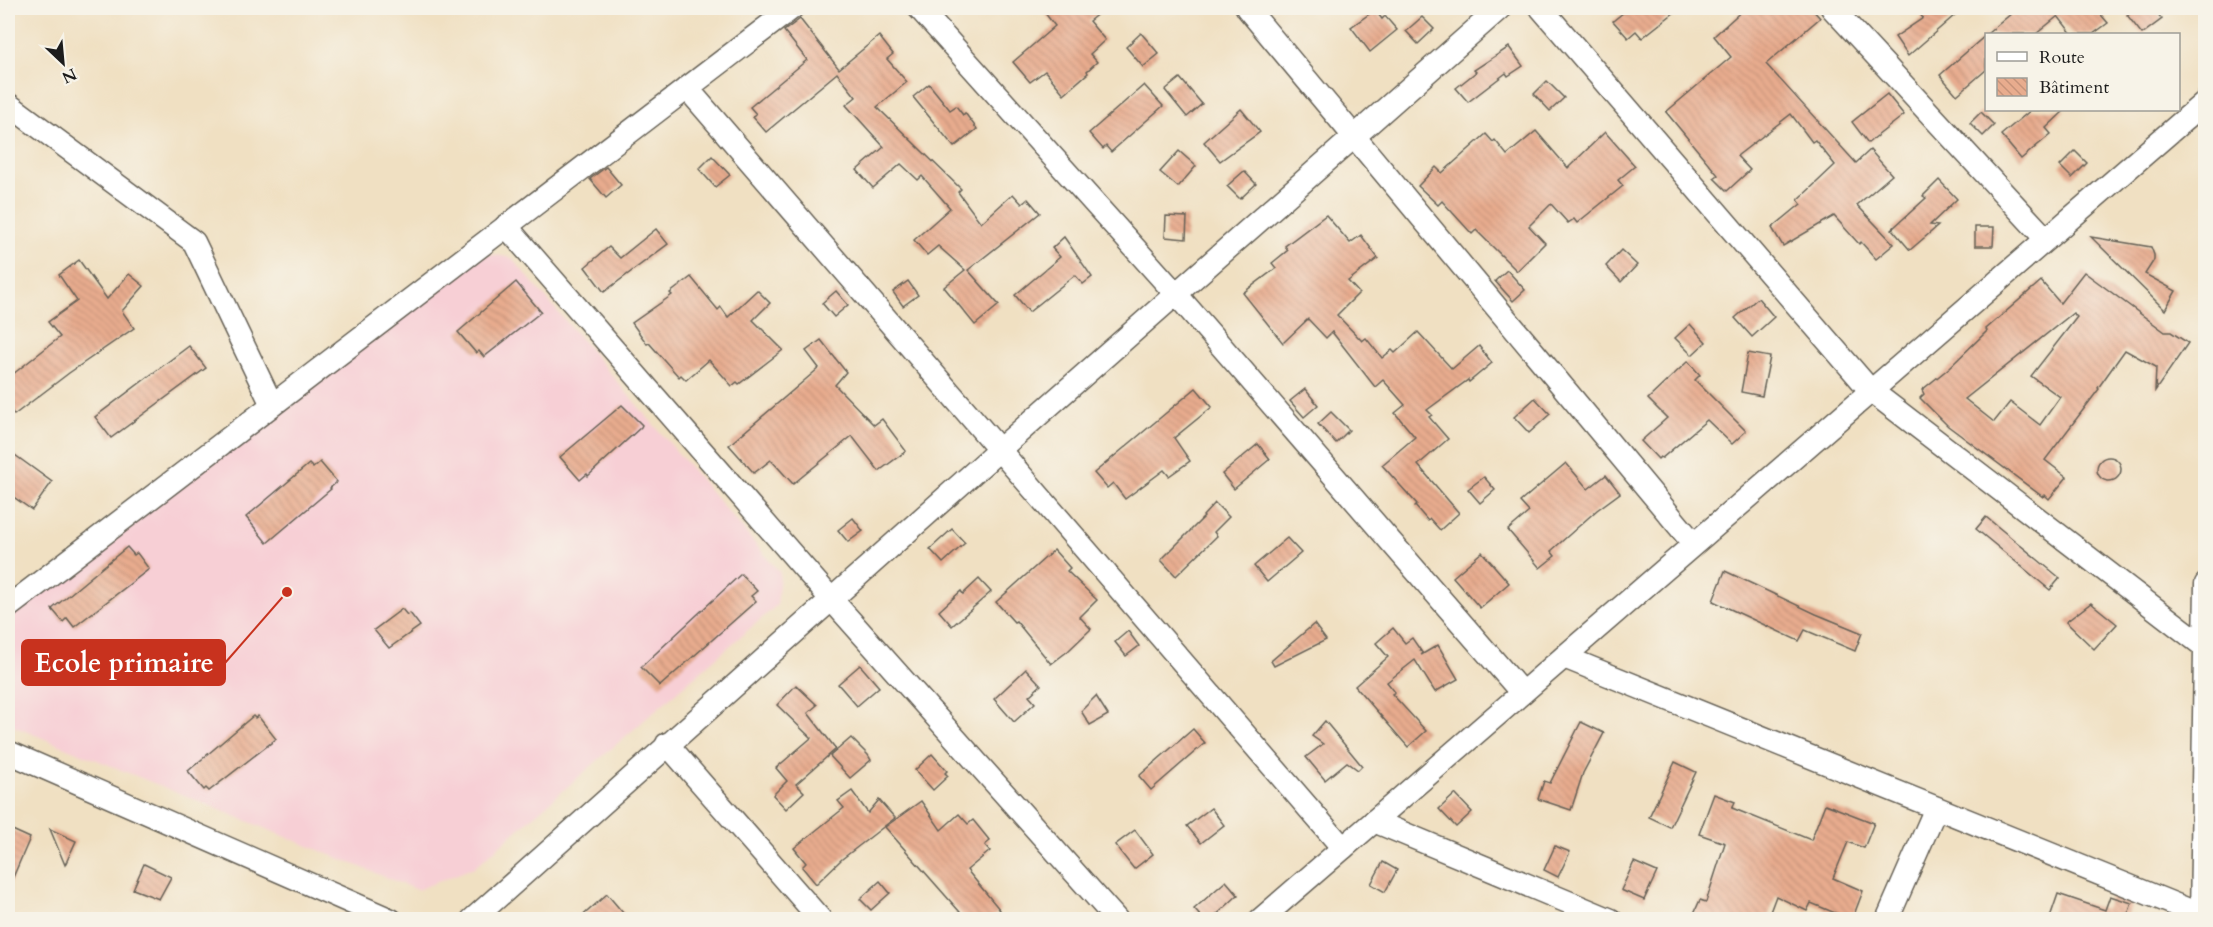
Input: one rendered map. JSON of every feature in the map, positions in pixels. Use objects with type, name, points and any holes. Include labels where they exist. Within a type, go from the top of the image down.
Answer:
[{"type":"street","points":[[8,607],[792,8]]},
{"type":"street","points":[[919,8],[1176,294],[1522,693]]},
{"type":"street","points":[[1247,8],[1693,543]]},
{"type":"street","points":[[472,920],[667,744],[1500,8]]},
{"type":"street","points":[[1541,8],[1870,390],[2205,662]]},
{"type":"street","points":[[1832,8],[2046,240]]},
{"type":"street","points":[[687,88],[1343,848]]},
{"type":"street","points":[[1260,920],[2205,101]]},
{"type":"street","points":[[8,104],[194,242],[272,405]]},
{"type":"street","points":[[506,226],[831,599],[1117,920]]},
{"type":"street","points":[[1564,657],[2202,917],[2205,584]]},
{"type":"street","points":[[667,744],[821,920]]},
{"type":"street","points":[[8,752],[391,920]]},
{"type":"street","points":[[1887,920],[1935,808]]},
{"type":"street","points":[[1374,821],[1611,920]]},
{"type":"shaded area","points":[[480,252],[512,258],[780,573],[777,605],[475,867],[417,890],[8,724],[8,616]]},
{"type":"building","points":[[1041,8],[1105,8],[1089,21],[1105,40],[1090,54],[1097,62],[1064,94],[1045,71],[1030,82],[1013,62],[1055,26]]},
{"type":"building","points":[[1629,8],[1680,8],[1642,38],[1636,31],[1628,38],[1613,21]]},
{"type":"building","points":[[1745,8],[1811,8],[1820,18],[1766,64],[1856,163],[1870,150],[1892,175],[1857,205],[1894,244],[1876,259],[1834,216],[1783,246],[1772,228],[1801,204],[1798,200],[1835,165],[1815,140],[1812,142],[1791,114],[1737,156],[1750,170],[1727,191],[1714,178],[1718,175],[1666,112],[1731,57],[1714,36]]},
{"type":"building","points":[[1915,8],[1963,8],[1908,56],[1895,37],[1923,18]]},
{"type":"building","points":[[2018,8],[2095,8],[2108,23],[2094,33],[2071,33],[2058,16],[2037,33],[1988,33]]},
{"type":"building","points":[[2137,8],[2153,8],[2162,19],[2141,33],[2127,15]]},
{"type":"building","points":[[1375,10],[1382,19],[1385,16],[1397,30],[1370,52],[1351,27]]},
{"type":"building","points":[[1422,17],[1434,29],[1418,44],[1406,31]]},
{"type":"building","points":[[800,19],[839,69],[879,36],[893,54],[887,59],[907,82],[877,107],[961,189],[958,192],[981,223],[1013,194],[1022,204],[1028,199],[1040,213],[968,270],[999,305],[975,325],[944,287],[965,270],[938,246],[927,255],[914,240],[950,208],[922,176],[918,180],[901,164],[873,188],[857,170],[884,147],[846,105],[856,97],[837,73],[766,132],[753,117],[756,114],[750,107],[807,60],[784,31]]},
{"type":"building","points":[[1141,33],[1159,54],[1143,67],[1126,47]]},
{"type":"building","points":[[1985,36],[1985,71],[1957,95],[1940,75]]},
{"type":"building","points":[[1509,47],[1523,66],[1508,76],[1506,73],[1468,102],[1456,88],[1476,72],[1474,70]]},
{"type":"building","points":[[1180,78],[1202,104],[1187,117],[1165,90]]},
{"type":"building","points":[[1547,81],[1564,98],[1550,111],[1534,94]]},
{"type":"building","points":[[929,84],[950,110],[956,106],[963,115],[965,113],[977,129],[954,147],[913,97]]},
{"type":"building","points":[[1144,85],[1163,106],[1111,152],[1106,146],[1103,149],[1089,133]]},
{"type":"building","points":[[1887,94],[1904,115],[1868,143],[1852,122]]},
{"type":"building","points":[[1241,109],[1260,132],[1220,161],[1204,142]]},
{"type":"building","points":[[2030,111],[2064,111],[2046,128],[2051,134],[2021,159],[2001,135]]},
{"type":"building","points":[[1981,112],[1994,125],[1983,136],[1970,123]]},
{"type":"building","points":[[1536,131],[1568,168],[1605,132],[1635,166],[1618,180],[1623,186],[1577,223],[1574,219],[1568,223],[1551,204],[1529,226],[1545,243],[1517,271],[1476,230],[1472,234],[1442,201],[1438,205],[1418,186],[1436,167],[1442,173],[1486,134],[1493,142],[1495,140],[1507,155]]},
{"type":"building","points":[[1179,151],[1196,166],[1178,187],[1160,172]]},
{"type":"building","points":[[2075,151],[2087,163],[2072,178],[2060,166]]},
{"type":"building","points":[[712,156],[730,175],[715,187],[699,169]]},
{"type":"building","points":[[606,167],[621,185],[606,198],[590,179]]},
{"type":"building","points":[[1244,171],[1256,184],[1240,199],[1227,186]]},
{"type":"building","points":[[1939,180],[1957,199],[1930,225],[1938,226],[1910,250],[1892,229],[1926,198],[1923,196]]},
{"type":"building","points":[[1326,215],[1350,243],[1361,235],[1378,258],[1348,281],[1359,293],[1337,315],[1362,341],[1366,338],[1382,358],[1392,350],[1395,353],[1418,332],[1452,369],[1479,346],[1492,363],[1469,382],[1468,380],[1427,410],[1432,415],[1429,417],[1448,439],[1418,465],[1459,513],[1440,530],[1430,519],[1428,521],[1415,506],[1417,504],[1382,465],[1415,437],[1395,413],[1405,405],[1383,380],[1375,387],[1332,332],[1326,338],[1308,319],[1283,343],[1243,293],[1276,268],[1272,263],[1288,250],[1285,246]]},
{"type":"building","points":[[1166,216],[1187,217],[1186,239],[1165,237]]},
{"type":"building","points":[[1975,227],[1994,227],[1993,246],[1975,246]]},
{"type":"building","points":[[656,229],[668,244],[604,292],[585,267],[609,247],[620,258]]},
{"type":"building","points":[[1064,237],[1092,277],[1083,284],[1075,275],[1029,312],[1015,295],[1060,257],[1052,248]]},
{"type":"building","points":[[2091,237],[2151,247],[2154,260],[2145,274],[2176,291],[2165,310]]},
{"type":"building","points":[[1621,250],[1637,265],[1621,282],[1606,266]]},
{"type":"building","points":[[79,260],[107,299],[129,274],[144,286],[122,311],[134,328],[14,415],[8,406],[8,378],[60,337],[48,322],[77,301],[59,275]]},
{"type":"building","points":[[1507,270],[1525,290],[1513,301],[1495,281]]},
{"type":"building","points":[[2084,272],[2165,332],[2171,332],[2188,343],[2155,391],[2156,367],[2125,350],[2099,389],[2045,460],[2067,477],[2049,499],[2045,495],[2043,497],[1948,426],[1920,398],[1924,394],[1922,390],[1949,368],[1987,331],[1986,329],[2041,281],[2060,303]],"holes":[[[2073,313],[2077,317],[2031,376],[2060,397],[2040,425],[2010,402],[1994,422],[1965,399]]]},
{"type":"building","points":[[691,277],[718,310],[721,307],[728,317],[757,290],[770,303],[753,320],[783,350],[739,384],[737,382],[732,386],[709,360],[686,380],[681,375],[679,377],[649,343],[647,344],[632,323],[672,295],[670,293]]},
{"type":"building","points":[[908,281],[918,295],[903,306],[893,292]]},
{"type":"building","points":[[516,282],[541,312],[484,357],[479,351],[476,353],[458,332]]},
{"type":"building","points":[[836,291],[848,305],[834,317],[822,303]]},
{"type":"building","points":[[1758,298],[1774,317],[1752,337],[1735,318]]},
{"type":"building","points":[[1690,324],[1706,342],[1692,355],[1675,338]]},
{"type":"building","points":[[821,340],[846,372],[835,385],[874,425],[882,419],[906,451],[879,471],[852,436],[793,484],[771,460],[754,473],[729,445],[819,368],[806,351]]},
{"type":"building","points":[[189,346],[206,368],[111,438],[95,417]]},
{"type":"building","points":[[1748,353],[1770,357],[1762,396],[1741,392]]},
{"type":"building","points":[[1688,361],[1700,375],[1695,380],[1746,431],[1732,444],[1707,420],[1658,459],[1641,441],[1667,418],[1648,399]]},
{"type":"building","points":[[1196,388],[1212,407],[1174,438],[1190,461],[1169,476],[1164,470],[1125,499],[1113,483],[1107,488],[1094,473]]},
{"type":"building","points":[[1305,389],[1318,405],[1304,417],[1290,401]]},
{"type":"building","points":[[1535,398],[1550,414],[1529,433],[1514,417]]},
{"type":"building","points":[[622,405],[642,425],[641,427],[588,476],[587,474],[580,480],[560,457]]},
{"type":"building","points":[[1331,412],[1349,430],[1336,443],[1318,424]]},
{"type":"building","points":[[1258,444],[1270,459],[1234,489],[1222,474]]},
{"type":"building","points":[[8,450],[52,482],[32,510],[8,493]]},
{"type":"building","points":[[2109,457],[2118,460],[2121,469],[2118,478],[2109,481],[2100,478],[2097,469],[2100,460]]},
{"type":"building","points":[[320,462],[337,482],[267,543],[246,517],[309,464],[313,468]]},
{"type":"building","points":[[1566,463],[1588,489],[1606,475],[1620,493],[1551,551],[1555,556],[1540,568],[1508,530],[1529,512],[1520,502]]},
{"type":"building","points":[[1484,477],[1495,490],[1480,503],[1468,489]]},
{"type":"building","points":[[1215,503],[1229,517],[1214,532],[1217,536],[1176,576],[1161,560]]},
{"type":"building","points":[[1986,517],[2060,578],[2050,590],[1976,529]]},
{"type":"building","points":[[853,518],[863,531],[848,542],[838,530]]},
{"type":"building","points":[[952,529],[965,543],[943,563],[930,549]]},
{"type":"building","points":[[1287,538],[1301,553],[1267,582],[1254,566]]},
{"type":"building","points":[[127,547],[134,555],[137,553],[149,569],[74,627],[67,618],[63,622],[52,609]]},
{"type":"building","points":[[1054,550],[1070,568],[1067,571],[1097,600],[1080,617],[1091,629],[1051,664],[1016,621],[1014,622],[996,602]]},
{"type":"building","points":[[1482,552],[1509,583],[1480,608],[1453,577]]},
{"type":"building","points":[[1725,571],[1862,633],[1855,651],[1805,630],[1799,641],[1713,601]]},
{"type":"building","points":[[741,574],[757,591],[751,596],[756,601],[660,686],[641,667]]},
{"type":"building","points":[[979,579],[991,592],[952,626],[939,611],[961,591],[963,594]]},
{"type":"building","points":[[2091,603],[2117,624],[2094,649],[2066,622]]},
{"type":"building","points":[[402,609],[407,615],[410,613],[420,626],[389,648],[374,630]]},
{"type":"building","points":[[1314,624],[1326,640],[1274,666],[1271,661]]},
{"type":"building","points":[[1393,628],[1405,643],[1412,638],[1423,654],[1438,645],[1458,679],[1435,692],[1415,660],[1387,682],[1395,692],[1392,694],[1426,731],[1408,747],[1355,686],[1388,657],[1376,643]]},
{"type":"building","points":[[1128,631],[1139,646],[1126,656],[1115,642]]},
{"type":"building","points":[[860,665],[879,687],[857,706],[838,684]]},
{"type":"building","points":[[1026,669],[1041,685],[1029,696],[1035,703],[1014,722],[994,699]]},
{"type":"building","points":[[796,685],[817,705],[808,713],[836,749],[796,784],[804,792],[786,809],[773,795],[787,781],[776,768],[811,738],[777,705]]},
{"type":"building","points":[[1096,696],[1108,715],[1090,725],[1081,711]]},
{"type":"building","points":[[253,716],[255,718],[258,716],[276,739],[209,791],[206,788],[204,790],[188,771]]},
{"type":"building","points":[[1325,721],[1362,766],[1358,770],[1347,762],[1325,780],[1306,757],[1323,744],[1312,736]]},
{"type":"building","points":[[1581,722],[1604,733],[1583,773],[1571,810],[1538,799],[1544,781],[1550,783]]},
{"type":"building","points":[[1193,729],[1205,743],[1151,790],[1139,776]]},
{"type":"building","points":[[851,738],[871,760],[850,778],[830,756]]},
{"type":"building","points":[[932,754],[947,771],[945,773],[948,776],[933,790],[915,770]]},
{"type":"building","points":[[1675,762],[1696,772],[1670,827],[1649,817]]},
{"type":"building","points":[[852,791],[868,813],[879,800],[895,818],[842,859],[816,884],[802,867],[806,863],[794,848],[844,808],[838,801]]},
{"type":"building","points":[[1455,794],[1472,812],[1456,827],[1439,809]]},
{"type":"building","points":[[1714,794],[1735,802],[1732,808],[1811,840],[1825,804],[1874,823],[1864,848],[1848,842],[1833,878],[1863,891],[1852,920],[1811,903],[1807,911],[1776,896],[1767,920],[1691,920],[1700,900],[1706,902],[1725,843],[1699,834]]},
{"type":"building","points":[[921,801],[941,830],[959,814],[968,824],[973,820],[990,841],[985,845],[990,851],[967,870],[1000,910],[990,920],[967,920],[885,827]]},
{"type":"building","points":[[1211,808],[1224,825],[1201,843],[1187,826]]},
{"type":"building","points":[[8,828],[30,838],[8,889]]},
{"type":"building","points":[[50,829],[76,841],[65,865]]},
{"type":"building","points":[[1135,830],[1153,854],[1134,869],[1115,845]]},
{"type":"building","points":[[1555,846],[1570,852],[1558,877],[1544,870]]},
{"type":"building","points":[[1383,862],[1397,870],[1385,892],[1371,884]]},
{"type":"building","points":[[1634,862],[1657,872],[1644,900],[1621,890]]},
{"type":"building","points":[[144,864],[171,877],[159,899],[133,889]]},
{"type":"building","points":[[880,881],[890,893],[871,910],[860,899]]},
{"type":"building","points":[[1226,881],[1238,895],[1211,920],[1204,920],[1194,909]]},
{"type":"building","points":[[607,894],[629,920],[578,920]]},
{"type":"building","points":[[2058,894],[2105,910],[2110,896],[2132,903],[2126,920],[2049,920]]},
{"type":"place","name":"Ecole primaire","points":[[287,592]]}]
